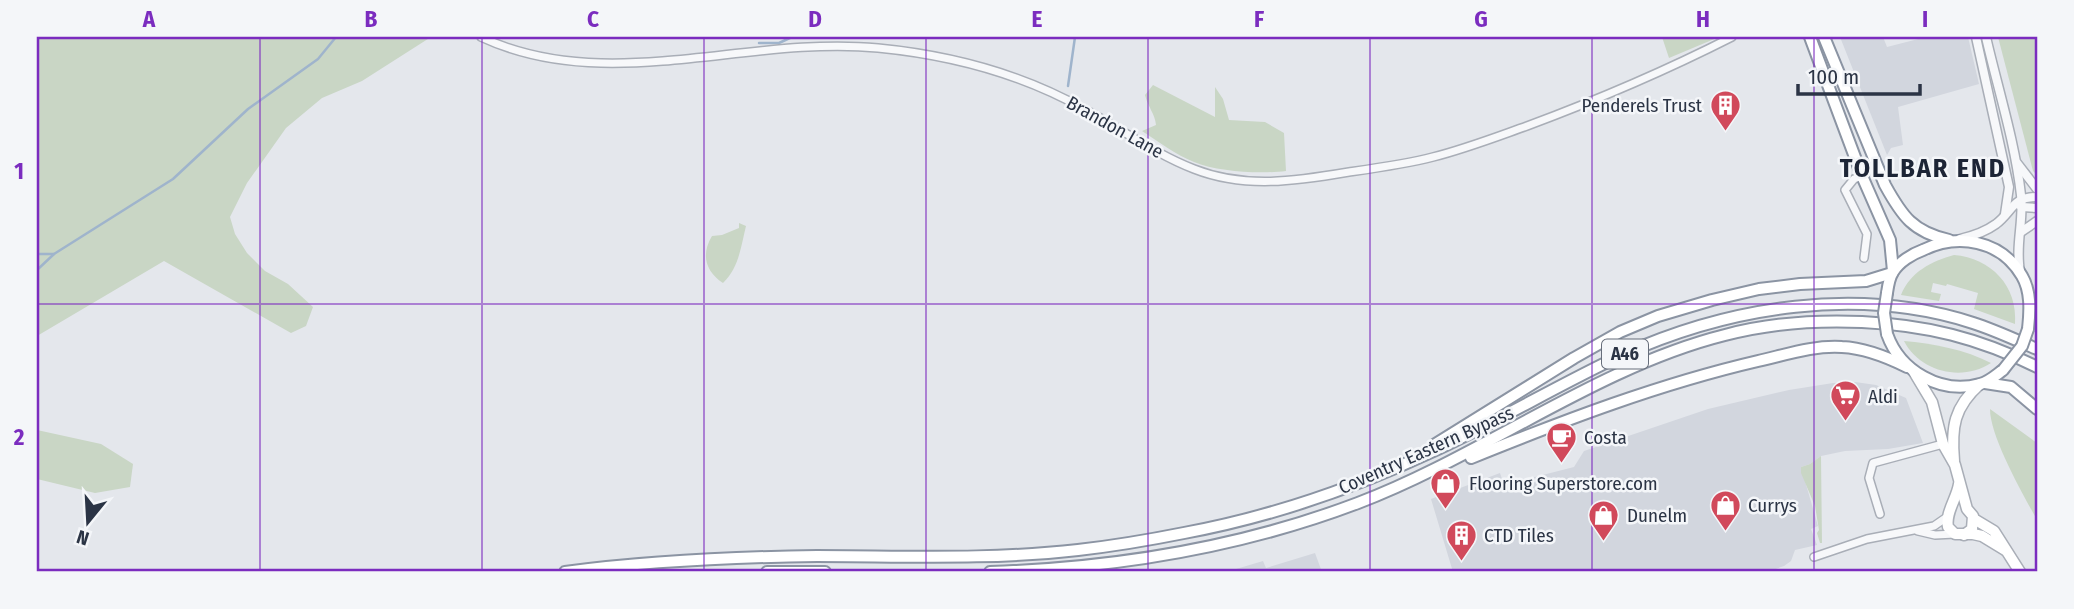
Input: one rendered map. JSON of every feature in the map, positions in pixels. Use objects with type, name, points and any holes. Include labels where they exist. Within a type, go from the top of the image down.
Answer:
[{"type":"highway","points":[[1810,37],[1862,176],[1890,240],[1893,272],[1884,313],[1889,341],[1911,369]]},
{"type":"highway","points":[[1824,37],[1860,128],[1897,207],[1916,228],[1953,240],[1981,243],[1992,248],[2008,259],[2037,297]]},
{"type":"highway","points":[[1399,466],[1574,358],[1620,332],[1658,316],[1712,299],[1759,289],[1866,281],[1893,272],[1916,253],[1953,240]]},
{"type":"highway","points":[[1982,384],[2003,370],[2022,346],[2028,328],[2029,303],[2023,280]]},
{"type":"highway","name":"Coventry Eastern Bypass","points":[[565,572],[683,561],[817,556],[988,556],[1079,550],[1186,533],[1272,512],[1370,480],[1490,424],[1619,356],[1689,328],[1764,311],[1807,305],[1863,305],[1939,314],[1972,323],[2037,349]]},
{"type":"highway","name":"Coventry Eastern Bypass","points":[[990,572],[1032,571],[1114,562],[1206,546],[1291,525],[1356,504],[1410,482],[1606,382],[1670,353],[1723,335],[1773,325],[1830,320],[1902,324],[1936,330],[2007,352],[2037,367]]},
{"type":"highway","points":[[1410,482],[1567,420],[1649,392],[1751,363],[1797,352],[1840,346],[1875,353],[1943,385],[1965,387],[1982,384],[2011,387],[2037,409]]},
{"type":"highway","points":[[767,572],[825,572]]},
{"type":"main road","points":[[1911,369],[1933,402],[1944,444],[1955,465]]},
{"type":"main road","points":[[1982,384],[1963,401],[1957,415],[1953,437],[1955,465],[1967,509],[1974,519],[1994,531],[2020,572]]},
{"type":"main road","points":[[1959,480],[1958,494],[1949,514],[1948,527],[1960,535],[1982,536],[2005,550]]},
{"type":"main road","points":[[1949,514],[1958,507],[1967,509]]},
{"type":"main road","points":[[1960,535],[1972,529],[1974,519]]},
{"type":"street","name":"Brandon Lane","points":[[481,37],[534,55],[604,64],[794,47],[874,47],[927,53],[1002,72],[1039,86],[1083,107],[1190,168],[1225,178],[1264,183],[1384,167],[1461,150],[1611,95],[1732,37]]},
{"type":"street","points":[[1976,37],[2009,194],[2005,214]]},
{"type":"street","points":[[1986,37],[2015,161],[2021,232],[2018,254],[2023,280]]},
{"type":"street","points":[[2015,161],[2037,189]]},
{"type":"street","points":[[1856,252],[1864,255],[1867,234],[1845,190],[1854,179],[1862,176]]},
{"type":"street","points":[[2009,194],[2020,203],[2037,208]]},
{"type":"street","points":[[1953,240],[1984,231],[2020,203],[2037,197]]},
{"type":"street","points":[[2021,232],[2037,220]]},
{"type":"street","points":[[1880,514],[1869,478],[1874,463],[1944,444]]},
{"type":"street","points":[[1866,505],[1875,502]]},
{"type":"street","points":[[1814,557],[1867,539],[1934,526],[1949,514]]},
{"type":"street","points":[[1916,531],[1960,535]]},
{"type":"shaded area","points":[[1840,37],[1883,37],[1887,47],[1926,37],[1968,37],[1979,84],[1898,107],[1903,145],[1891,148],[1887,155]]},
{"type":"shaded area","points":[[1855,382],[1876,385],[1906,398],[1923,443],[1888,449],[1845,451],[1821,456],[1801,467],[1818,526],[1811,529],[1817,545],[1795,550],[1791,561],[1784,566],[1767,572],[1453,572],[1431,499],[1500,473],[1504,485],[1574,467],[1584,451],[1708,409],[1789,390]]},
{"type":"shaded area","points":[[1315,553],[1322,572],[1226,572],[1263,561],[1266,568]]},
{"type":"green space","points":[[37,37],[431,37],[362,81],[322,98],[286,128],[247,183],[230,217],[235,234],[247,253],[265,271],[288,284],[313,307],[306,326],[291,333],[164,261],[37,336]]},
{"type":"green space","points":[[1662,37],[1719,37],[1669,58]]},
{"type":"green space","points":[[1998,37],[2037,37],[2037,175],[2033,171]]},
{"type":"green space","points":[[1153,85],[1215,117],[1215,87],[1223,99],[1229,120],[1265,122],[1284,133],[1286,171],[1252,172],[1215,168],[1194,162],[1168,148],[1142,131],[1156,125],[1145,95]]},
{"type":"green space","points":[[739,223],[746,226],[741,249],[733,271],[723,283],[709,268],[707,249],[712,236],[739,228]]},
{"type":"green space","points":[[1954,255],[1980,262],[2000,276],[2012,298],[2015,324],[1974,309],[1978,293],[1947,284],[1933,283],[1931,292],[1941,294],[1939,301],[1901,295],[1916,274]]},
{"type":"green space","points":[[1904,341],[1949,348],[1991,363],[1967,372],[1943,371],[1920,360]]},
{"type":"green space","points":[[1990,409],[2037,443],[2037,520],[2001,450],[1991,421]]},
{"type":"green space","points":[[37,430],[101,444],[133,464],[130,487],[95,493],[37,479]]},
{"type":"green space","points":[[1821,456],[1820,543],[1815,506],[1801,467]]},
{"type":"waterway","points":[[37,270],[54,254],[173,179],[248,109],[318,59],[336,37]]},
{"type":"waterway","points":[[759,43],[779,43],[792,37]]},
{"type":"waterway","points":[[1068,86],[1075,37]]},
{"type":"waterway","points":[[37,254],[54,254]]},
{"type":"place","name":"Penderels Trust","points":[[1725,132]]},
{"type":"place","name":"Aldi","points":[[1845,423]]},
{"type":"place","name":"Costa","points":[[1561,464]]},
{"type":"place","name":"Flooring Superstore.com","points":[[1446,510]]},
{"type":"place","name":"Currys","points":[[1725,532]]},
{"type":"place","name":"Dunelm","points":[[1604,542]]},
{"type":"place","name":"CTD Tiles","points":[[1461,562]]},
{"type":"district","name":"TOLLBAR END","points":[[1923,168]]}]
